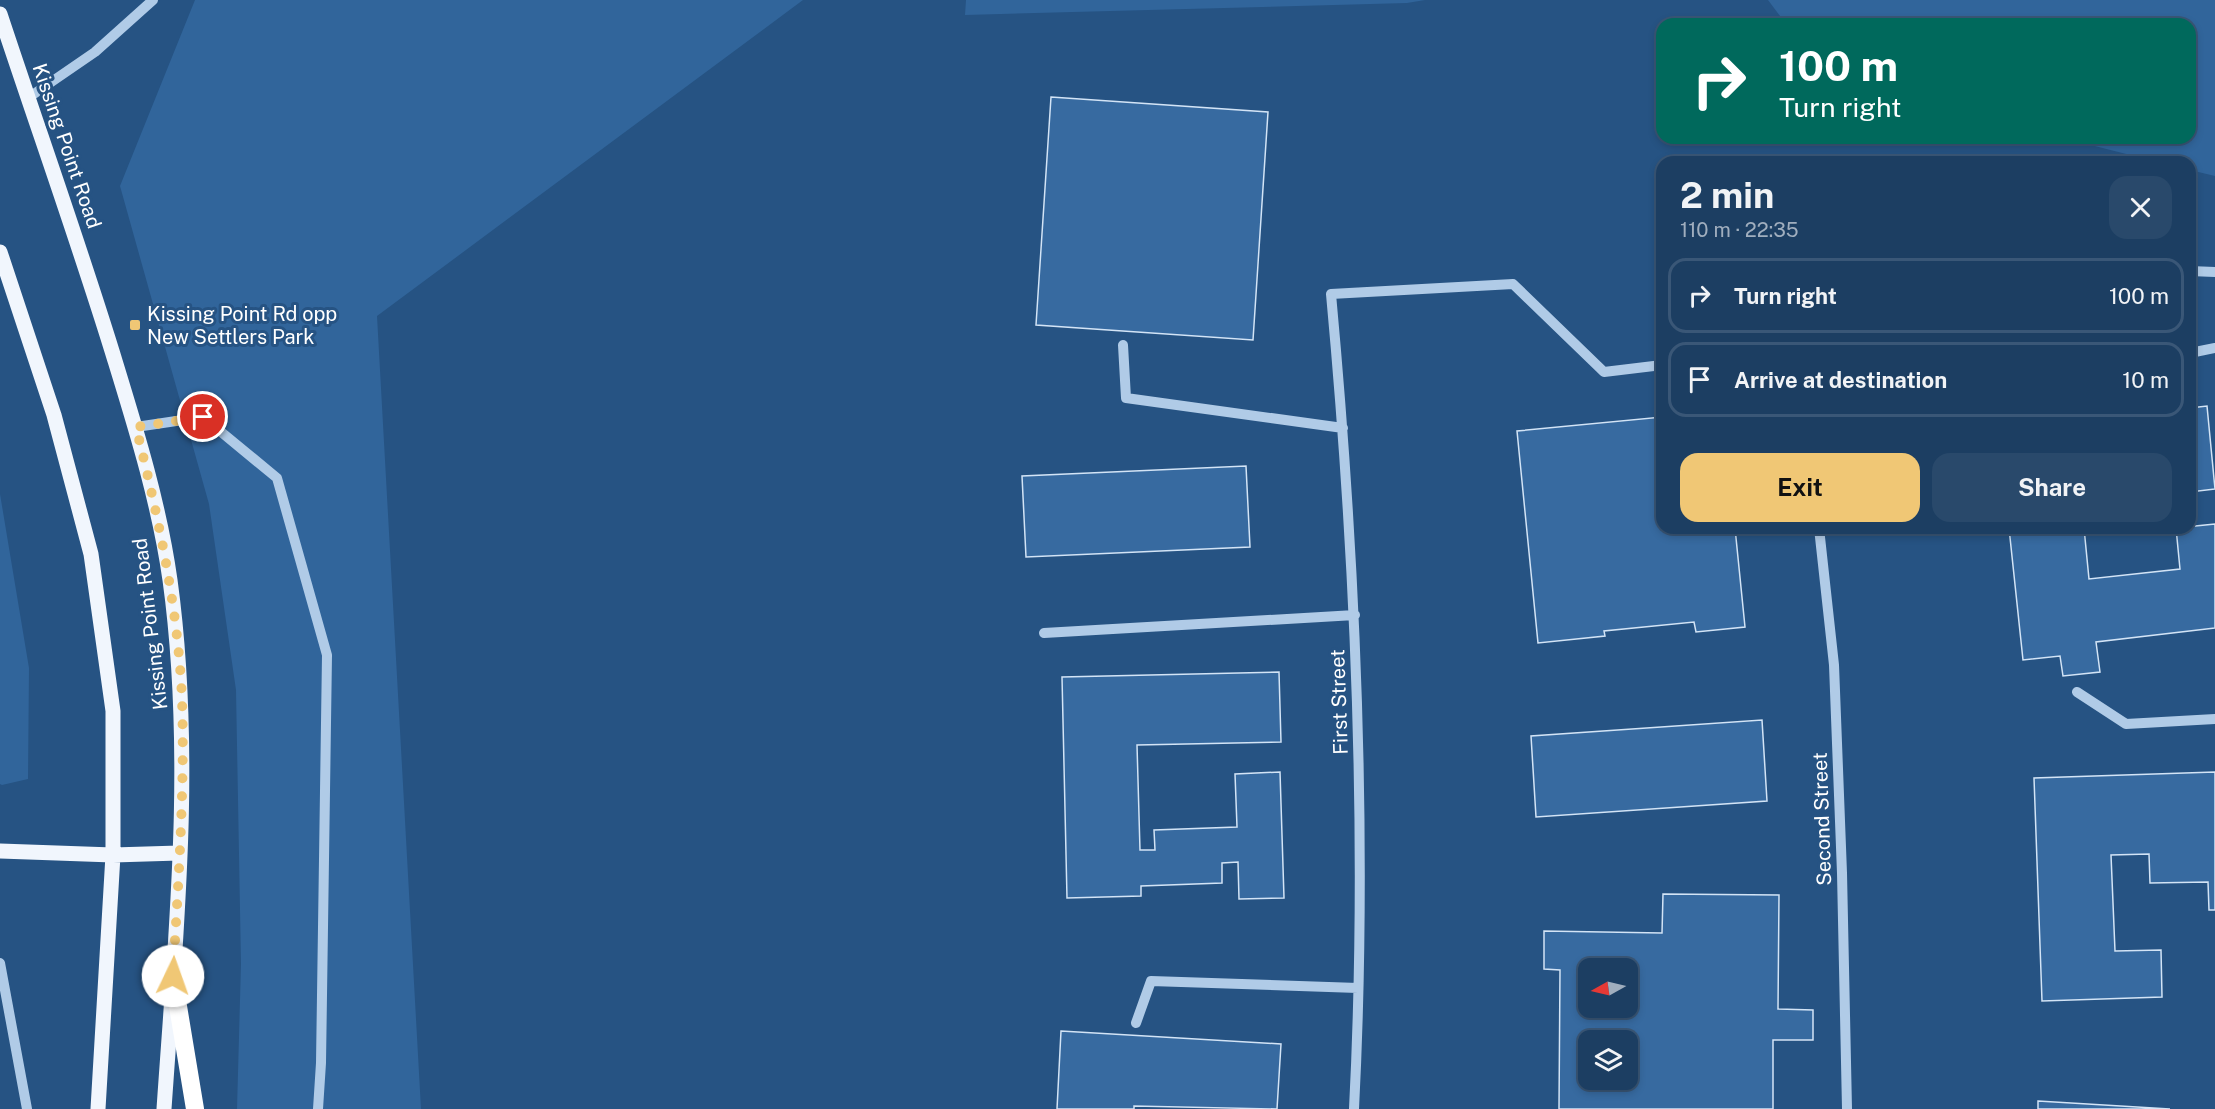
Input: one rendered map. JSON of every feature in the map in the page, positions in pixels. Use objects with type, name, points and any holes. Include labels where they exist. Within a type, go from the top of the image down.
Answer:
[{"type":"highway","points":[[173,976],[195,1109]]},
{"type":"main road","name":"Kissing Point Road","points":[[0,14],[84,263],[136,427],[154,501],[171,590],[182,699],[180,853],[164,1109]]},
{"type":"main road","points":[[0,252],[54,415],[91,554],[113,711],[113,855],[98,1109]]},
{"type":"main road","points":[[0,851],[113,855],[180,853]]},
{"type":"street","points":[[28,98],[95,52],[153,0]]},
{"type":"street","points":[[2196,271],[2215,272]]},
{"type":"street","name":"First Street","points":[[1354,1109],[1358,988],[1360,776],[1355,615],[1343,428],[1331,294],[1514,284],[1604,372],[1656,366]]},
{"type":"street","points":[[1123,345],[1126,398],[1343,428]]},
{"type":"street","points":[[2196,352],[2215,348]]},
{"type":"street","points":[[136,427],[203,417],[278,478],[327,655],[321,1063],[318,1109]]},
{"type":"street","name":"Second Street","points":[[1820,534],[1834,664],[1842,873],[1847,1109]]},
{"type":"street","points":[[1044,633],[1355,615]]},
{"type":"street","points":[[2077,692],[2126,724],[2215,719]]},
{"type":"street","points":[[0,963],[27,1109]]},
{"type":"street","points":[[1136,1023],[1151,981],[1358,988]]},
{"type":"shaded area","points":[[195,0],[803,0],[377,316],[421,1109],[237,1109],[241,964],[236,690],[209,504],[120,186]]},
{"type":"shaded area","points":[[966,0],[1425,0],[1407,3],[965,15]]},
{"type":"shaded area","points":[[1768,0],[2215,0],[2215,176],[2196,171],[2196,156],[2134,156],[2087,144],[2196,144],[2196,18],[1782,18]]},
{"type":"shaded area","points":[[0,494],[29,668],[28,779],[2,785],[0,784]]},
{"type":"building","points":[[1051,97],[1268,112],[1253,340],[1036,325]]},
{"type":"building","points":[[2207,406],[2215,489],[2196,491],[2196,407]]},
{"type":"building","points":[[1656,418],[1656,534],[1736,534],[1745,627],[1696,632],[1694,622],[1604,631],[1605,636],[1538,643],[1517,431]]},
{"type":"building","points":[[1246,466],[1250,547],[1026,557],[1022,476]]},
{"type":"building","points":[[2215,524],[2215,628],[2096,642],[2100,672],[2063,676],[2060,656],[2023,660],[2010,534],[2085,534],[2089,579],[2180,569],[2177,534],[2196,534],[2196,526]]},
{"type":"building","points":[[1279,672],[1281,742],[1137,745],[1140,850],[1155,850],[1154,830],[1237,827],[1235,774],[1280,772],[1284,898],[1239,899],[1238,862],[1222,863],[1222,883],[1141,886],[1141,896],[1067,898],[1062,677]]},
{"type":"building","points":[[1762,720],[1767,801],[1536,817],[1531,736]]},
{"type":"building","points":[[2215,772],[2215,910],[2209,910],[2208,882],[2150,883],[2149,854],[2111,855],[2115,951],[2161,950],[2162,997],[2042,1001],[2034,778]]},
{"type":"building","points":[[1663,894],[1779,895],[1778,1009],[1813,1010],[1813,1040],[1773,1040],[1773,1109],[1559,1109],[1560,970],[1544,969],[1544,931],[1662,933]]},
{"type":"building","points":[[1061,1031],[1281,1044],[1277,1109],[1134,1106],[1134,1109],[1057,1109]]},
{"type":"building","points":[[2038,1101],[2170,1109],[2038,1109]]},
{"type":"place","name":"Kissing Point Rd opp New Settlers Park","points":[[135,325]]},
{"type":"route","points":[[173,976],[180,853],[182,699],[170,579],[136,427],[203,417]]}]
